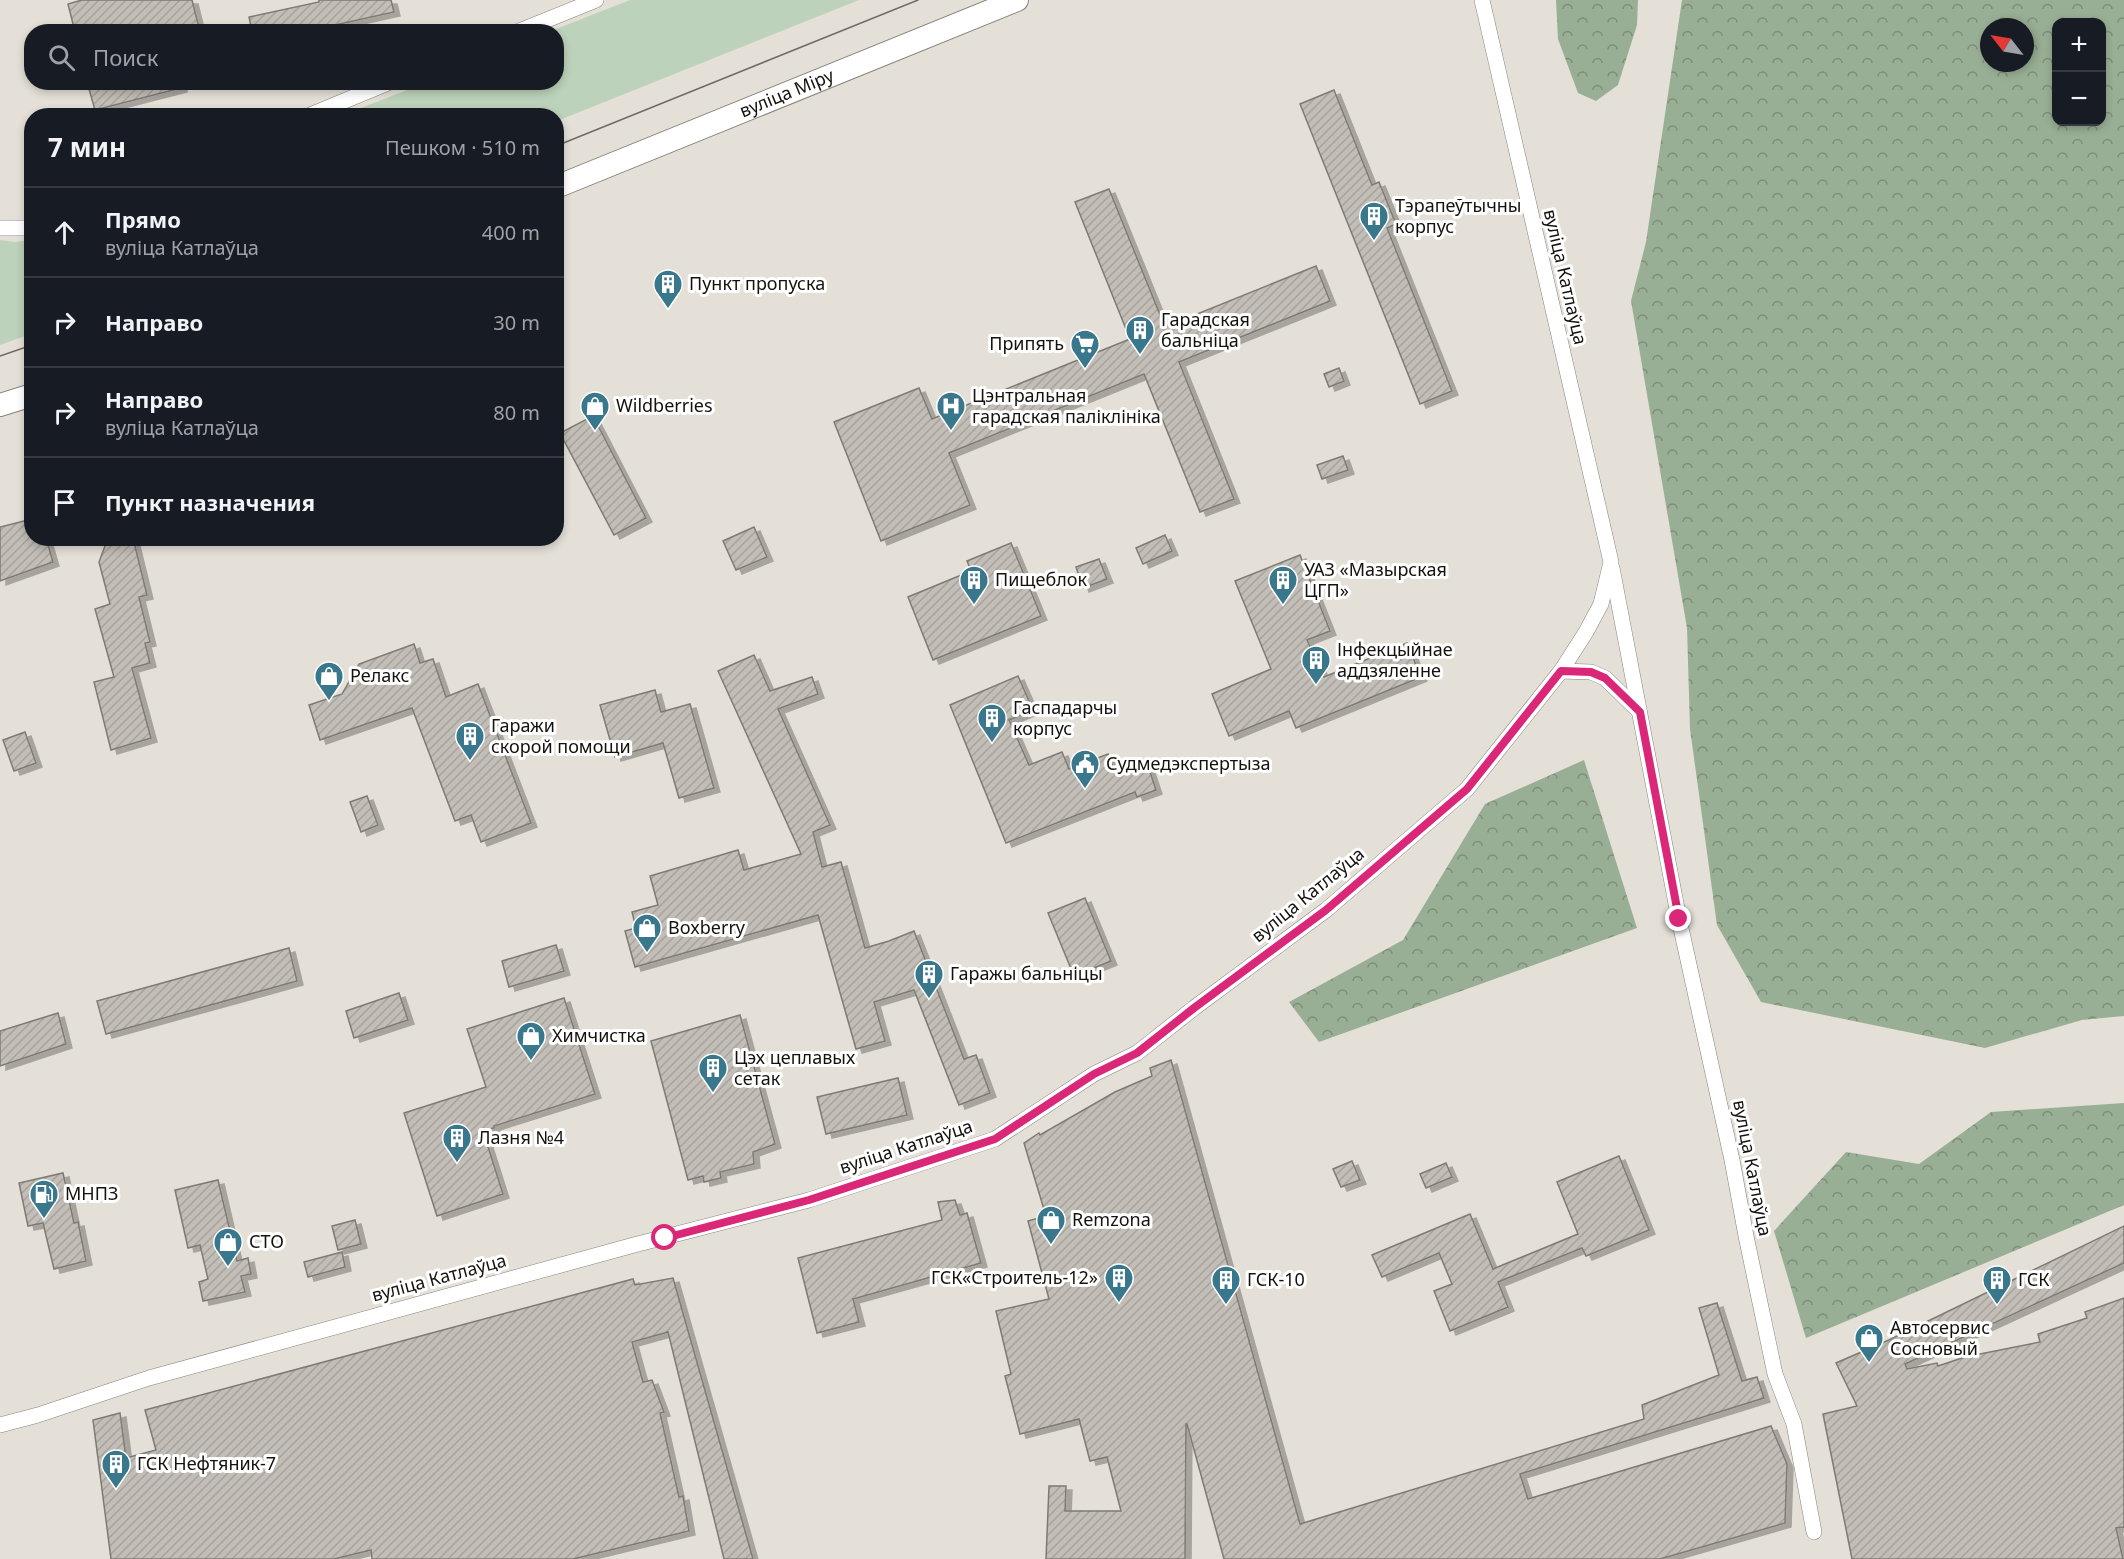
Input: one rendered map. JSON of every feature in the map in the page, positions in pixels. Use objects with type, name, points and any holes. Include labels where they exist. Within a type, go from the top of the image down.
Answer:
[{"type":"main road","name":"вуліца Міру","points":[[564,184],[1017,0]]},
{"type":"main road","points":[[0,405],[24,398]]},
{"type":"street","points":[[537,24],[596,0]]},
{"type":"street","name":"вуліца Катлаўца","points":[[1482,0],[1611,562],[1679,919],[1732,1160],[1775,1374],[1794,1424],[1814,1532]]},
{"type":"street","points":[[327,108],[371,90]]},
{"type":"street","points":[[0,228],[24,228]]},
{"type":"street","name":"вуліца Катлаўца","points":[[0,1425],[38,1415],[149,1378],[634,1245],[809,1200],[995,1139],[1094,1074],[1137,1053],[1326,910],[1467,789],[1561,671],[1601,604],[1611,562]]},
{"type":"street","points":[[1561,671],[1591,672],[1605,678],[1640,712]]},
{"type":"green space","points":[[630,0],[859,0],[564,118],[564,108],[361,108],[407,90],[564,90],[564,26]]},
{"type":"green space","points":[[1556,0],[1638,0],[1637,25],[1618,85],[1596,101],[1578,93],[1558,39]]},
{"type":"green space","points":[[1682,0],[2124,0],[2124,1016],[2082,1020],[1985,1048],[1761,1002],[1717,925],[1690,729],[1687,628],[1631,301],[1646,242]]},
{"type":"green space","points":[[0,240],[24,241],[24,336],[0,345]]},
{"type":"green space","points":[[1584,760],[1637,928],[1319,1042],[1289,1002],[1403,940],[1485,804]]},
{"type":"green space","points":[[2124,1103],[2124,1205],[1806,1338],[1774,1231],[1846,1152],[1919,1164],[1991,1112]]},
{"type":"building","points":[[82,0],[192,0],[198,24],[73,24],[68,4]]},
{"type":"building","points":[[319,0],[391,0],[394,12],[339,24],[250,24],[249,17],[319,2]]},
{"type":"building","points":[[89,90],[173,90],[103,108],[94,108]]},
{"type":"building","name":"Тэрапеўтычны корпус","points":[[1334,90],[1372,185],[1379,182],[1396,224],[1387,228],[1452,391],[1420,404],[1300,104]]},
{"type":"building","name":"Гарадская бальніца","points":[[1109,189],[1165,327],[1316,266],[1330,301],[1179,362],[1234,499],[1200,512],[1144,374],[949,453],[970,505],[881,541],[834,422],[919,388],[932,419],[1130,339],[1075,202]]},
{"type":"building","points":[[1339,368],[1344,381],[1329,387],[1324,374]]},
{"type":"building","points":[[593,416],[646,518],[614,535],[564,441],[564,431]]},
{"type":"building","points":[[1343,456],[1348,470],[1322,479],[1317,465]]},
{"type":"building","points":[[24,521],[24,546],[48,546],[53,562],[0,581],[0,527]]},
{"type":"building","points":[[754,527],[767,557],[736,570],[723,541]]},
{"type":"building","points":[[1165,535],[1172,551],[1143,564],[1136,548]]},
{"type":"building","name":"Пищеблок","points":[[1011,543],[1041,616],[933,660],[908,597],[971,571],[967,561]]},
{"type":"building","points":[[105,546],[135,546],[147,595],[139,597],[150,642],[145,643],[150,663],[132,668],[151,738],[111,750],[94,682],[114,677],[95,609],[110,604],[99,562]]},
{"type":"building","name":"Інфекцыйнае аддзяленне","points":[[1300,555],[1330,631],[1307,640],[1324,677],[1407,643],[1421,677],[1296,728],[1289,711],[1229,736],[1212,694],[1271,669],[1235,581]]},
{"type":"building","points":[[1099,559],[1107,579],[1083,588],[1076,567]]},
{"type":"building","name":"Гаражи скорой помощи","points":[[414,644],[420,663],[433,659],[446,697],[478,684],[531,823],[481,842],[471,815],[455,821],[412,708],[320,740],[309,705],[342,694],[359,664]]},
{"type":"building","points":[[754,655],[770,691],[812,677],[818,694],[778,709],[830,825],[813,832],[822,867],[841,862],[865,948],[914,931],[964,1059],[976,1055],[990,1093],[959,1105],[914,990],[874,1002],[885,1041],[856,1049],[818,915],[635,967],[625,931],[636,928],[632,912],[658,905],[650,876],[738,850],[744,870],[801,854],[718,671]]},
{"type":"building","points":[[1018,676],[1033,710],[1009,720],[1029,765],[1062,752],[1069,769],[1108,754],[1116,774],[1147,763],[1156,790],[1137,797],[1135,792],[1006,843],[950,705]]},
{"type":"building","points":[[655,690],[661,712],[690,704],[714,788],[679,798],[663,743],[615,757],[600,705]]},
{"type":"building","points":[[25,732],[36,763],[14,771],[3,740]]},
{"type":"building","points":[[367,796],[378,825],[361,832],[350,802]]},
{"type":"building","points":[[1085,898],[1111,961],[1074,976],[1048,913]]},
{"type":"building","points":[[556,945],[564,971],[509,987],[502,961]]},
{"type":"building","points":[[289,948],[297,981],[106,1034],[97,1001]]},
{"type":"building","points":[[399,993],[408,1020],[354,1038],[346,1011]]},
{"type":"building","points":[[564,998],[595,1094],[483,1131],[503,1194],[437,1216],[404,1113],[486,1087],[467,1029]]},
{"type":"building","points":[[58,1013],[66,1044],[0,1066],[0,1031]]},
{"type":"building","name":"Цэх цеплавых сетак","points":[[740,1015],[775,1144],[753,1152],[754,1164],[720,1172],[721,1178],[704,1182],[703,1176],[688,1180],[651,1041]]},
{"type":"building","points":[[1171,1060],[1300,1524],[1644,1419],[1642,1405],[1719,1375],[1699,1308],[1717,1303],[1742,1381],[1757,1377],[1764,1398],[1520,1474],[1528,1499],[1771,1426],[1787,1464],[1785,1523],[1660,1559],[1224,1559],[1186,1424],[1185,1559],[1046,1559],[1049,1486],[1066,1486],[1065,1511],[1121,1511],[1107,1457],[1090,1461],[1079,1419],[1020,1434],[1005,1376],[1011,1374],[996,1311],[1049,1299],[1028,1221],[1046,1216],[1024,1143],[1115,1092],[1152,1076],[1150,1068]]},
{"type":"building","points":[[898,1078],[907,1115],[826,1134],[817,1097]]},
{"type":"building","points":[[1619,1156],[1649,1230],[1586,1256],[1582,1248],[1498,1282],[1508,1307],[1450,1331],[1434,1291],[1452,1284],[1439,1253],[1382,1277],[1372,1255],[1470,1214],[1493,1269],[1578,1234],[1557,1182]]},
{"type":"building","points":[[1352,1161],[1360,1180],[1341,1187],[1333,1169]]},
{"type":"building","points":[[1446,1163],[1452,1177],[1426,1188],[1420,1174]]},
{"type":"building","name":"МНПЗ","points":[[63,1173],[74,1223],[78,1222],[86,1261],[54,1269],[43,1223],[28,1226],[19,1183]]},
{"type":"building","points":[[218,1180],[237,1261],[248,1258],[251,1274],[241,1276],[245,1292],[203,1301],[199,1282],[208,1279],[200,1245],[188,1248],[175,1190]]},
{"type":"building","points":[[955,1200],[960,1215],[967,1213],[981,1263],[853,1299],[859,1322],[817,1333],[798,1258],[942,1220],[938,1202]]},
{"type":"building","points":[[355,1220],[361,1244],[338,1250],[332,1226]]},
{"type":"building","points":[[2124,1226],[2124,1263],[1905,1364],[1907,1369],[1937,1363],[1938,1366],[1965,1357],[2040,1342],[2038,1334],[2087,1318],[2085,1312],[2124,1298],[2124,1527],[2116,1528],[2123,1559],[1852,1559],[1823,1414],[1857,1406],[1836,1363],[1889,1340]]},
{"type":"building","points":[[342,1252],[345,1267],[308,1277],[304,1262]]},
{"type":"building","points":[[673,1278],[753,1559],[724,1559],[668,1332],[632,1342],[643,1382],[652,1380],[664,1412],[660,1413],[679,1497],[683,1496],[689,1531],[573,1559],[372,1559],[371,1550],[334,1559],[111,1559],[93,1420],[120,1413],[126,1458],[156,1450],[145,1410],[633,1279],[635,1285]]},
{"type":"tram line","points":[[564,143],[918,0]]},
{"type":"tram line","points":[[0,356],[24,348]]},
{"type":"place","name":"Тэрапеўтычны корпус","points":[[1374,242]]},
{"type":"place","name":"Пункт пропуска","points":[[668,310]]},
{"type":"place","name":"Гарадская бальніца","points":[[1140,356]]},
{"type":"place","name":"Припять","points":[[1085,370]]},
{"type":"place","name":"Wildberries","points":[[595,432]]},
{"type":"place","name":"Цэнтральная гарадская паліклініка","points":[[951,432]]},
{"type":"place","name":"Пищеблок","points":[[974,606]]},
{"type":"place","name":"УАЗ «Мазырская ЦГП»","points":[[1283,606]]},
{"type":"place","name":"Інфекцыйнае аддзяленне","points":[[1316,686]]},
{"type":"place","name":"Релакс","points":[[329,702]]},
{"type":"place","name":"Гаспадарчы корпус","points":[[992,744]]},
{"type":"place","name":"Гаражи скорой помощи","points":[[470,762]]},
{"type":"place","name":"Судмедэкспертыза","points":[[1085,790]]},
{"type":"place","name":"Boxberry","points":[[647,954]]},
{"type":"place","name":"Гаражы бальніцы","points":[[929,1000]]},
{"type":"place","name":"Химчистка","points":[[531,1062]]},
{"type":"place","name":"Цэх цеплавых сетак","points":[[713,1094]]},
{"type":"place","name":"Лазня №4","points":[[457,1164]]},
{"type":"place","name":"МНПЗ","points":[[44,1220]]},
{"type":"place","name":"Remzona","points":[[1051,1246]]},
{"type":"place","name":"СТО","points":[[228,1268]]},
{"type":"place","name":"ГСК«Строитель-12»","points":[[1119,1304]]},
{"type":"place","name":"ГСК-10","points":[[1226,1306]]},
{"type":"place","name":"ГСК","points":[[1997,1306]]},
{"type":"place","name":"Автосервис Сосновый","points":[[1869,1364]]},
{"type":"place","name":"ГСК Нефтяник-7","points":[[116,1490]]},
{"type":"route","points":[[665,1238],[809,1200],[995,1139],[1094,1074],[1137,1053],[1326,910],[1467,789],[1561,671],[1591,672],[1605,678],[1640,712],[1679,919]]}]
